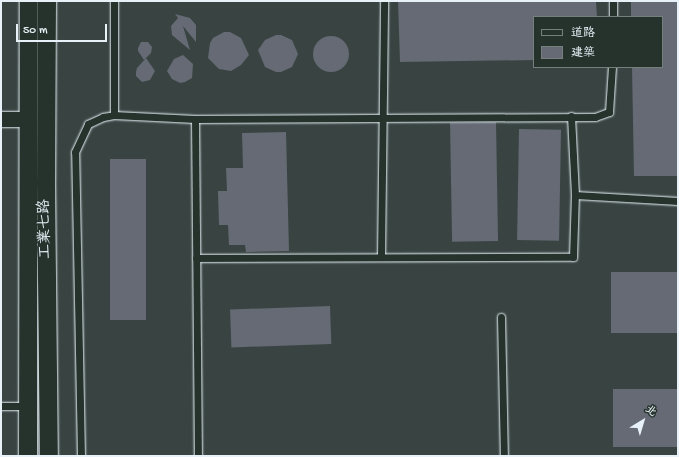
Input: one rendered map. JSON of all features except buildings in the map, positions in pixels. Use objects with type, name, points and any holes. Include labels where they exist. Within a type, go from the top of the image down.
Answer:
[{"type":"street","name":"工業七路","points":[[28,456],[29,1]]},
{"type":"street","name":"工業七路","points":[[47,1],[46,182],[49,456]]},
{"type":"street","points":[[1,120],[29,119]]},
{"type":"lane","points":[[114,1],[114,115]]},
{"type":"lane","points":[[381,256],[384,1]]},
{"type":"lane","points":[[613,1],[613,16]]},
{"type":"lane","points":[[81,456],[75,152],[88,124],[103,117],[114,115],[195,119],[595,117],[609,112],[612,68]]},
{"type":"lane","points":[[196,258],[573,256],[575,195],[571,116]]},
{"type":"lane","points":[[195,119],[198,456]]},
{"type":"lane","points":[[575,195],[678,201]]},
{"type":"lane","points":[[501,317],[504,456]]},
{"type":"lane","points":[[1,406],[28,406]]}]
